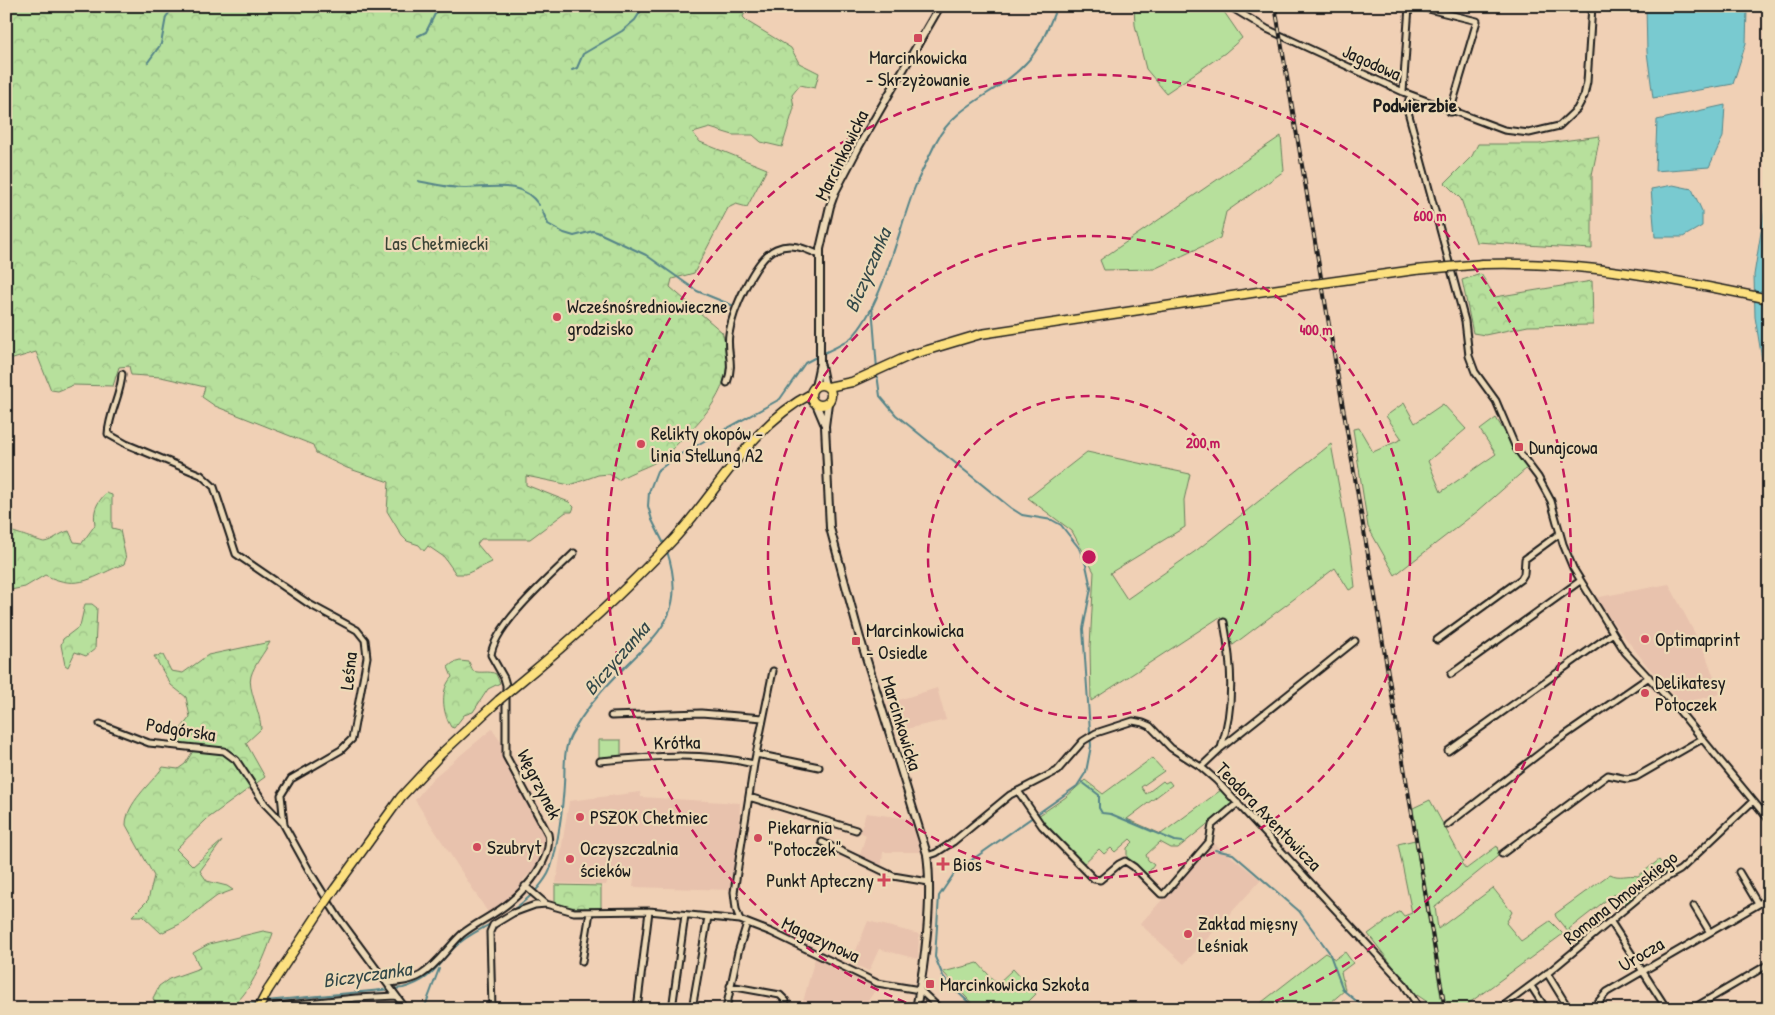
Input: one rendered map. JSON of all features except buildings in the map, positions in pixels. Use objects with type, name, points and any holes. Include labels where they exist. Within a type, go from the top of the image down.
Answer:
[{"type":"main road","points":[[814,397],[823,405],[852,382],[890,365],[960,339],[1013,328],[1448,266],[1532,264],[1631,272],[1769,299]]},
{"type":"main road","points":[[256,1009],[334,890],[401,797],[441,754],[499,700],[556,653],[674,539],[761,431],[780,414],[794,405],[814,397],[826,386],[852,382]]},
{"type":"main road","points":[[826,386],[830,400]]},
{"type":"street","name":"Marcinkowicka","points":[[826,386],[820,363],[819,347],[820,255],[835,192],[859,146],[940,6]]},
{"type":"street","name":"Jagodowa","points":[[1229,6],[1268,29],[1403,92],[1450,112],[1517,132],[1549,130],[1564,122],[1577,109],[1584,96],[1587,82],[1592,6]]},
{"type":"street","points":[[1403,92],[1409,6]]},
{"type":"street","points":[[1416,6],[1477,21],[1450,112]]},
{"type":"street","points":[[1410,95],[1407,108],[1460,304],[1469,356],[1475,372],[1496,401],[1516,448],[1538,477],[1551,501],[1559,534],[1580,581],[1625,652],[1649,677],[1769,820]]},
{"type":"street","points":[[727,383],[732,362],[729,343],[730,331],[736,309],[754,273],[771,252],[781,247],[793,246],[820,255]]},
{"type":"street","name":"Marcinkowicka","points":[[820,363],[814,397],[825,426]]},
{"type":"street","name":"Leśna","points":[[122,374],[121,384],[110,417],[108,434],[126,444],[201,475],[214,486],[236,554],[310,604],[357,630],[365,640],[367,658],[355,734],[349,744],[341,750],[291,779],[284,787],[282,794],[284,825],[338,918],[406,1009]]},
{"type":"street","name":"Marcinkowicka","points":[[830,400],[825,426],[832,535],[927,856],[929,882],[920,990],[916,1009]]},
{"type":"street","points":[[1437,640],[1522,579],[1525,559],[1559,534]]},
{"type":"street","name":"Węgrzynek","points":[[388,984],[411,980],[420,976],[463,933],[510,902],[526,887],[544,858],[549,837],[506,756],[506,685],[492,658],[492,650],[496,639],[527,600],[574,553]]},
{"type":"street","points":[[1452,674],[1580,581]]},
{"type":"street","points":[[1221,748],[1231,704],[1231,662],[1224,622]]},
{"type":"street","points":[[1448,751],[1613,633]]},
{"type":"street","points":[[1201,767],[1221,748],[1355,641]]},
{"type":"street","points":[[740,920],[736,909],[734,892],[754,764],[773,671]]},
{"type":"street","points":[[1447,825],[1548,747],[1649,677]]},
{"type":"street","name":"Krótka","points":[[612,716],[701,713],[763,718]]},
{"type":"street","name":"Teodora Axentowicza","points":[[927,856],[942,849],[1010,795],[1057,771],[1094,734],[1111,726],[1133,721],[1143,723],[1178,753],[1201,767],[1238,803],[1397,976],[1420,1009]]},
{"type":"street","name":"Podgórska","points":[[100,724],[149,743],[224,751],[236,760],[264,804],[284,825]]},
{"type":"street","points":[[1502,854],[1608,775],[1627,779],[1636,777],[1702,739]]},
{"type":"street","points":[[756,754],[819,767]]},
{"type":"street","name":"Krótka","points":[[600,760],[672,755],[699,756],[754,764]]},
{"type":"street","points":[[1018,791],[1033,814],[1054,839],[1094,879],[1100,880],[1125,861],[1134,867],[1161,894],[1164,894],[1209,842],[1212,825],[1238,803]]},
{"type":"street","points":[[749,797],[856,830]]},
{"type":"street","name":"Romana Dmowskiego","points":[[1500,1008],[1548,973],[1655,884],[1692,860],[1753,801]]},
{"type":"street","points":[[822,842],[893,876],[929,882]]},
{"type":"street","points":[[1739,872],[1758,904]]},
{"type":"street","name":"Magazynowa","points":[[526,887],[546,904],[560,910],[590,912],[649,911],[740,920],[771,932],[877,982],[920,990]]},
{"type":"street","name":"Urocza","points":[[1592,1009],[1607,992],[1709,931],[1769,898]]},
{"type":"street","name":"Magazynowa","points":[[492,1009],[490,932],[493,925],[513,913],[535,905],[546,904]]},
{"type":"street","points":[[1694,906],[1709,931]]},
{"type":"street","points":[[637,1009],[649,911]]},
{"type":"street","points":[[582,962],[590,912]]},
{"type":"street","points":[[672,1009],[685,915]]},
{"type":"street","points":[[692,1009],[708,917]]},
{"type":"street","points":[[1611,922],[1667,1009]]},
{"type":"street","points":[[726,1009],[730,986],[747,923]]},
{"type":"street","points":[[1692,1009],[1769,964]]},
{"type":"street","points":[[1548,973],[1569,1009]]},
{"type":"street","points":[[730,986],[780,995],[786,1001],[785,1009]]},
{"type":"street","points":[[1531,986],[1546,1009]]},
{"type":"street","points":[[920,990],[940,1009]]},
{"type":"street","points":[[256,1009],[279,1005],[395,995]]},
{"type":"shaded area","points":[[1669,584],[1705,653],[1720,694],[1683,703],[1649,668],[1594,598]]},
{"type":"shaded area","points":[[937,688],[946,720],[897,731],[889,703]]},
{"type":"shaded area","points":[[492,729],[503,745],[503,757],[547,838],[542,855],[517,892],[489,914],[415,800],[433,778]]},
{"type":"shaded area","points":[[640,792],[641,797],[740,803],[739,837],[732,890],[633,887],[634,878],[609,876],[606,885],[556,883],[569,801]]},
{"type":"shaded area","points":[[866,813],[912,819],[921,852],[883,852],[881,870],[859,858],[866,835],[860,832]]},
{"type":"shaded area","points":[[1214,843],[1261,880],[1184,964],[1140,924]]},
{"type":"shaded area","points":[[868,921],[919,934],[918,959],[879,949],[869,971],[851,963]]},
{"type":"shaded area","points":[[815,958],[879,985],[862,1009],[801,1009]]},
{"type":"green space","name":"Las Chełmiecki","points":[[6,6],[748,6],[743,17],[748,22],[791,48],[799,63],[819,73],[815,88],[800,85],[792,95],[794,108],[782,147],[761,142],[753,135],[733,135],[710,128],[693,133],[700,142],[767,169],[747,207],[736,204],[728,208],[694,273],[672,279],[670,287],[722,332],[727,362],[725,376],[715,400],[707,412],[662,458],[618,480],[609,474],[598,475],[570,485],[526,476],[526,485],[569,502],[574,507],[572,512],[566,512],[530,539],[481,539],[477,544],[492,562],[466,574],[456,574],[444,557],[428,546],[424,551],[419,545],[407,541],[402,536],[387,511],[389,482],[347,468],[316,453],[313,445],[215,406],[202,397],[205,387],[161,377],[131,375],[129,366],[119,367],[113,386],[73,385],[58,391],[51,390],[36,352],[13,359],[6,354]]},
{"type":"green space","points":[[1134,6],[1174,6],[1181,10],[1185,6],[1220,6],[1242,38],[1225,53],[1166,93],[1146,69],[1135,25]]},
{"type":"green space","points":[[1281,136],[1284,171],[1226,212],[1220,238],[1154,269],[1104,270],[1100,260]]},
{"type":"green space","points":[[1600,136],[1592,175],[1592,249],[1476,242],[1461,199],[1445,183],[1472,156],[1478,144],[1539,144]]},
{"type":"green space","points":[[1481,274],[1495,297],[1592,281],[1593,325],[1528,326],[1485,335],[1473,333],[1462,280]]},
{"type":"green space","points":[[1404,403],[1415,423],[1443,404],[1466,429],[1428,461],[1441,492],[1496,454],[1480,430],[1496,418],[1527,468],[1478,511],[1395,575],[1368,527],[1353,429],[1359,428],[1373,452],[1402,439],[1386,416]]},
{"type":"green space","points":[[1331,444],[1351,552],[1355,587],[1349,590],[1335,568],[1233,645],[1220,617],[1091,701],[1090,647],[1094,572],[1072,531],[1028,498],[1087,452],[1190,474],[1184,500],[1185,527],[1110,573],[1127,599],[1197,550]]},
{"type":"green space","points":[[106,493],[112,495],[112,528],[120,530],[126,559],[124,564],[86,580],[68,582],[45,575],[25,587],[6,591],[6,530],[44,542],[69,531],[74,542],[82,543],[95,525],[94,515],[96,508]]},
{"type":"green space","points":[[85,604],[92,604],[97,608],[95,649],[86,656],[75,652],[68,667],[65,665],[61,645],[63,639],[80,626]]},
{"type":"green space","points":[[270,642],[255,667],[250,681],[261,729],[246,743],[265,777],[207,819],[176,849],[193,866],[222,841],[200,871],[207,881],[227,886],[233,890],[217,896],[180,924],[161,933],[143,916],[132,916],[148,900],[154,876],[126,825],[127,817],[140,794],[163,767],[178,769],[185,764],[193,751],[173,739],[190,717],[186,697],[171,685],[154,656],[163,655],[171,671],[183,673],[208,655]]},
{"type":"green space","points":[[460,661],[469,662],[473,671],[496,674],[500,683],[488,689],[473,712],[464,715],[454,728],[451,727],[446,715],[444,694],[452,677],[448,667]]},
{"type":"green space","points":[[599,740],[621,740],[621,756],[599,758]]},
{"type":"green space","points":[[1152,758],[1164,771],[1141,787],[1146,794],[1163,781],[1165,783],[1169,781],[1172,785],[1127,819],[1161,834],[1221,790],[1232,800],[1232,804],[1178,848],[1171,848],[1160,842],[1146,855],[1148,860],[1154,865],[1145,877],[1127,857],[1127,848],[1133,842],[1130,839],[1115,852],[1111,848],[1104,854],[1099,849],[1082,865],[1051,834],[1038,816],[1066,797],[1085,780],[1103,794]]},
{"type":"green space","points":[[1430,800],[1463,861],[1461,863],[1466,869],[1497,846],[1498,851],[1503,852],[1435,907],[1438,929],[1493,888],[1512,912],[1506,923],[1521,941],[1550,921],[1563,934],[1461,1009],[1446,1009],[1416,835],[1413,808]]},
{"type":"green space","points":[[1415,840],[1443,1009],[1427,1009],[1426,1001],[1414,993],[1368,934],[1400,911],[1404,916],[1412,913],[1398,844]]},
{"type":"green space","points":[[1659,860],[1670,873],[1652,883],[1625,904],[1614,894],[1569,929],[1579,943],[1556,917],[1555,914],[1610,874],[1638,876]]},
{"type":"green space","points":[[555,885],[601,886],[601,908],[559,907],[555,903]]},
{"type":"green space","points":[[263,931],[273,933],[266,953],[248,989],[232,1005],[224,1009],[208,1010],[157,1009],[153,998],[159,986],[169,979],[200,968],[193,953],[209,944]]},
{"type":"green space","points":[[1345,952],[1353,963],[1341,972],[1345,990],[1323,1009],[1253,1009],[1325,953],[1335,959]]},
{"type":"green space","points":[[978,963],[997,984],[1013,969],[1036,994],[1021,1009],[977,1009],[943,972]]},
{"type":"water","points":[[1646,7],[1729,7],[1747,10],[1746,43],[1733,84],[1653,98],[1647,52]]},
{"type":"water","points":[[1725,105],[1723,137],[1709,167],[1655,171],[1657,120]]},
{"type":"water","points":[[1769,183],[1769,402],[1755,317],[1754,275]]},
{"type":"water","points":[[1673,185],[1692,189],[1702,211],[1702,226],[1683,237],[1655,237],[1651,189]]},
{"type":"waterway","points":[[148,62],[161,44],[166,17],[174,6]]},
{"type":"waterway","points":[[418,36],[426,32],[439,6]]},
{"type":"waterway","points":[[572,70],[577,68],[583,54],[622,31],[635,20],[644,6]]},
{"type":"waterway","name":"Biczyczanka","points":[[822,354],[841,345],[852,337],[863,324],[881,287],[922,170],[944,129],[966,108],[1003,83],[1026,63],[1040,44],[1057,6]]},
{"type":"waterway","points":[[418,181],[458,188],[514,188],[532,197],[539,205]]},
{"type":"waterway","points":[[542,210],[548,224],[564,233],[574,236],[593,231],[597,232],[646,255],[697,291],[734,306]]},
{"type":"waterway","points":[[872,306],[877,369]]},
{"type":"waterway","name":"Biczyczanka","points":[[664,544],[652,520],[648,506],[649,492],[657,471],[679,455],[780,399],[805,363],[818,356]]},
{"type":"waterway","points":[[877,374],[880,396],[896,415],[1011,508],[1022,515],[1052,520],[1061,525],[1079,548],[1086,565],[1091,588],[1083,629],[1091,746],[1086,772],[1077,786],[956,871],[939,896],[935,957],[943,976],[976,1009]]},
{"type":"waterway","name":"Biczyczanka","points":[[511,911],[536,890],[548,874],[551,866],[561,817],[566,753],[571,735],[598,696],[656,635],[665,622],[671,608],[674,592],[673,573],[667,551]]},
{"type":"waterway","points":[[1082,782],[1099,795],[1099,808],[1102,813],[1111,814],[1175,841],[1183,842]]},
{"type":"waterway","points":[[1215,850],[1233,854],[1299,911],[1329,952],[1343,990],[1366,1009]]},
{"type":"waterway","name":"Biczyczanka","points":[[266,1001],[403,988],[413,985],[428,976],[460,942],[492,923]]},
{"type":"waterway","points":[[424,1009],[439,969]]},
{"type":"waterway","name":"Biczyczanka","points":[[234,1009],[259,1002]]},
{"type":"railway","points":[[1275,6],[1445,1009]]},
{"type":"place","name":"Marcinkowicka - Skrzyżowanie","points":[[918,38]]},
{"type":"place","name":"Wcześnośredniowieczne grodzisko","points":[[557,317]]},
{"type":"place","name":"Relikty okopów - linia Stellung A2","points":[[641,444]]},
{"type":"place","name":"Dunajcowa","points":[[1519,447]]},
{"type":"place","name":"Optimaprint","points":[[1645,639]]},
{"type":"place","name":"Marcinkowicka - Osiedle","points":[[856,641]]},
{"type":"place","name":"Delikatesy Potoczek","points":[[1645,693]]},
{"type":"place","name":"PSZOK Chełmiec","points":[[580,817]]},
{"type":"place","name":"Piekarnia \"Potoczek\"","points":[[758,838]]},
{"type":"place","name":"Szubryt","points":[[477,847]]},
{"type":"place","name":"Oczyszczalnia ścieków","points":[[570,859]]},
{"type":"place","name":"Bios","points":[[943,864]]},
{"type":"place","name":"Punkt Apteczny","points":[[884,880]]},
{"type":"place","name":"Zakład mięsny Leśniak","points":[[1188,934]]},
{"type":"place","name":"Marcinkowicka Szkoła","points":[[930,984]]},
{"type":"district","name":"Podwierzbie","points":[[1415,104]]}]
